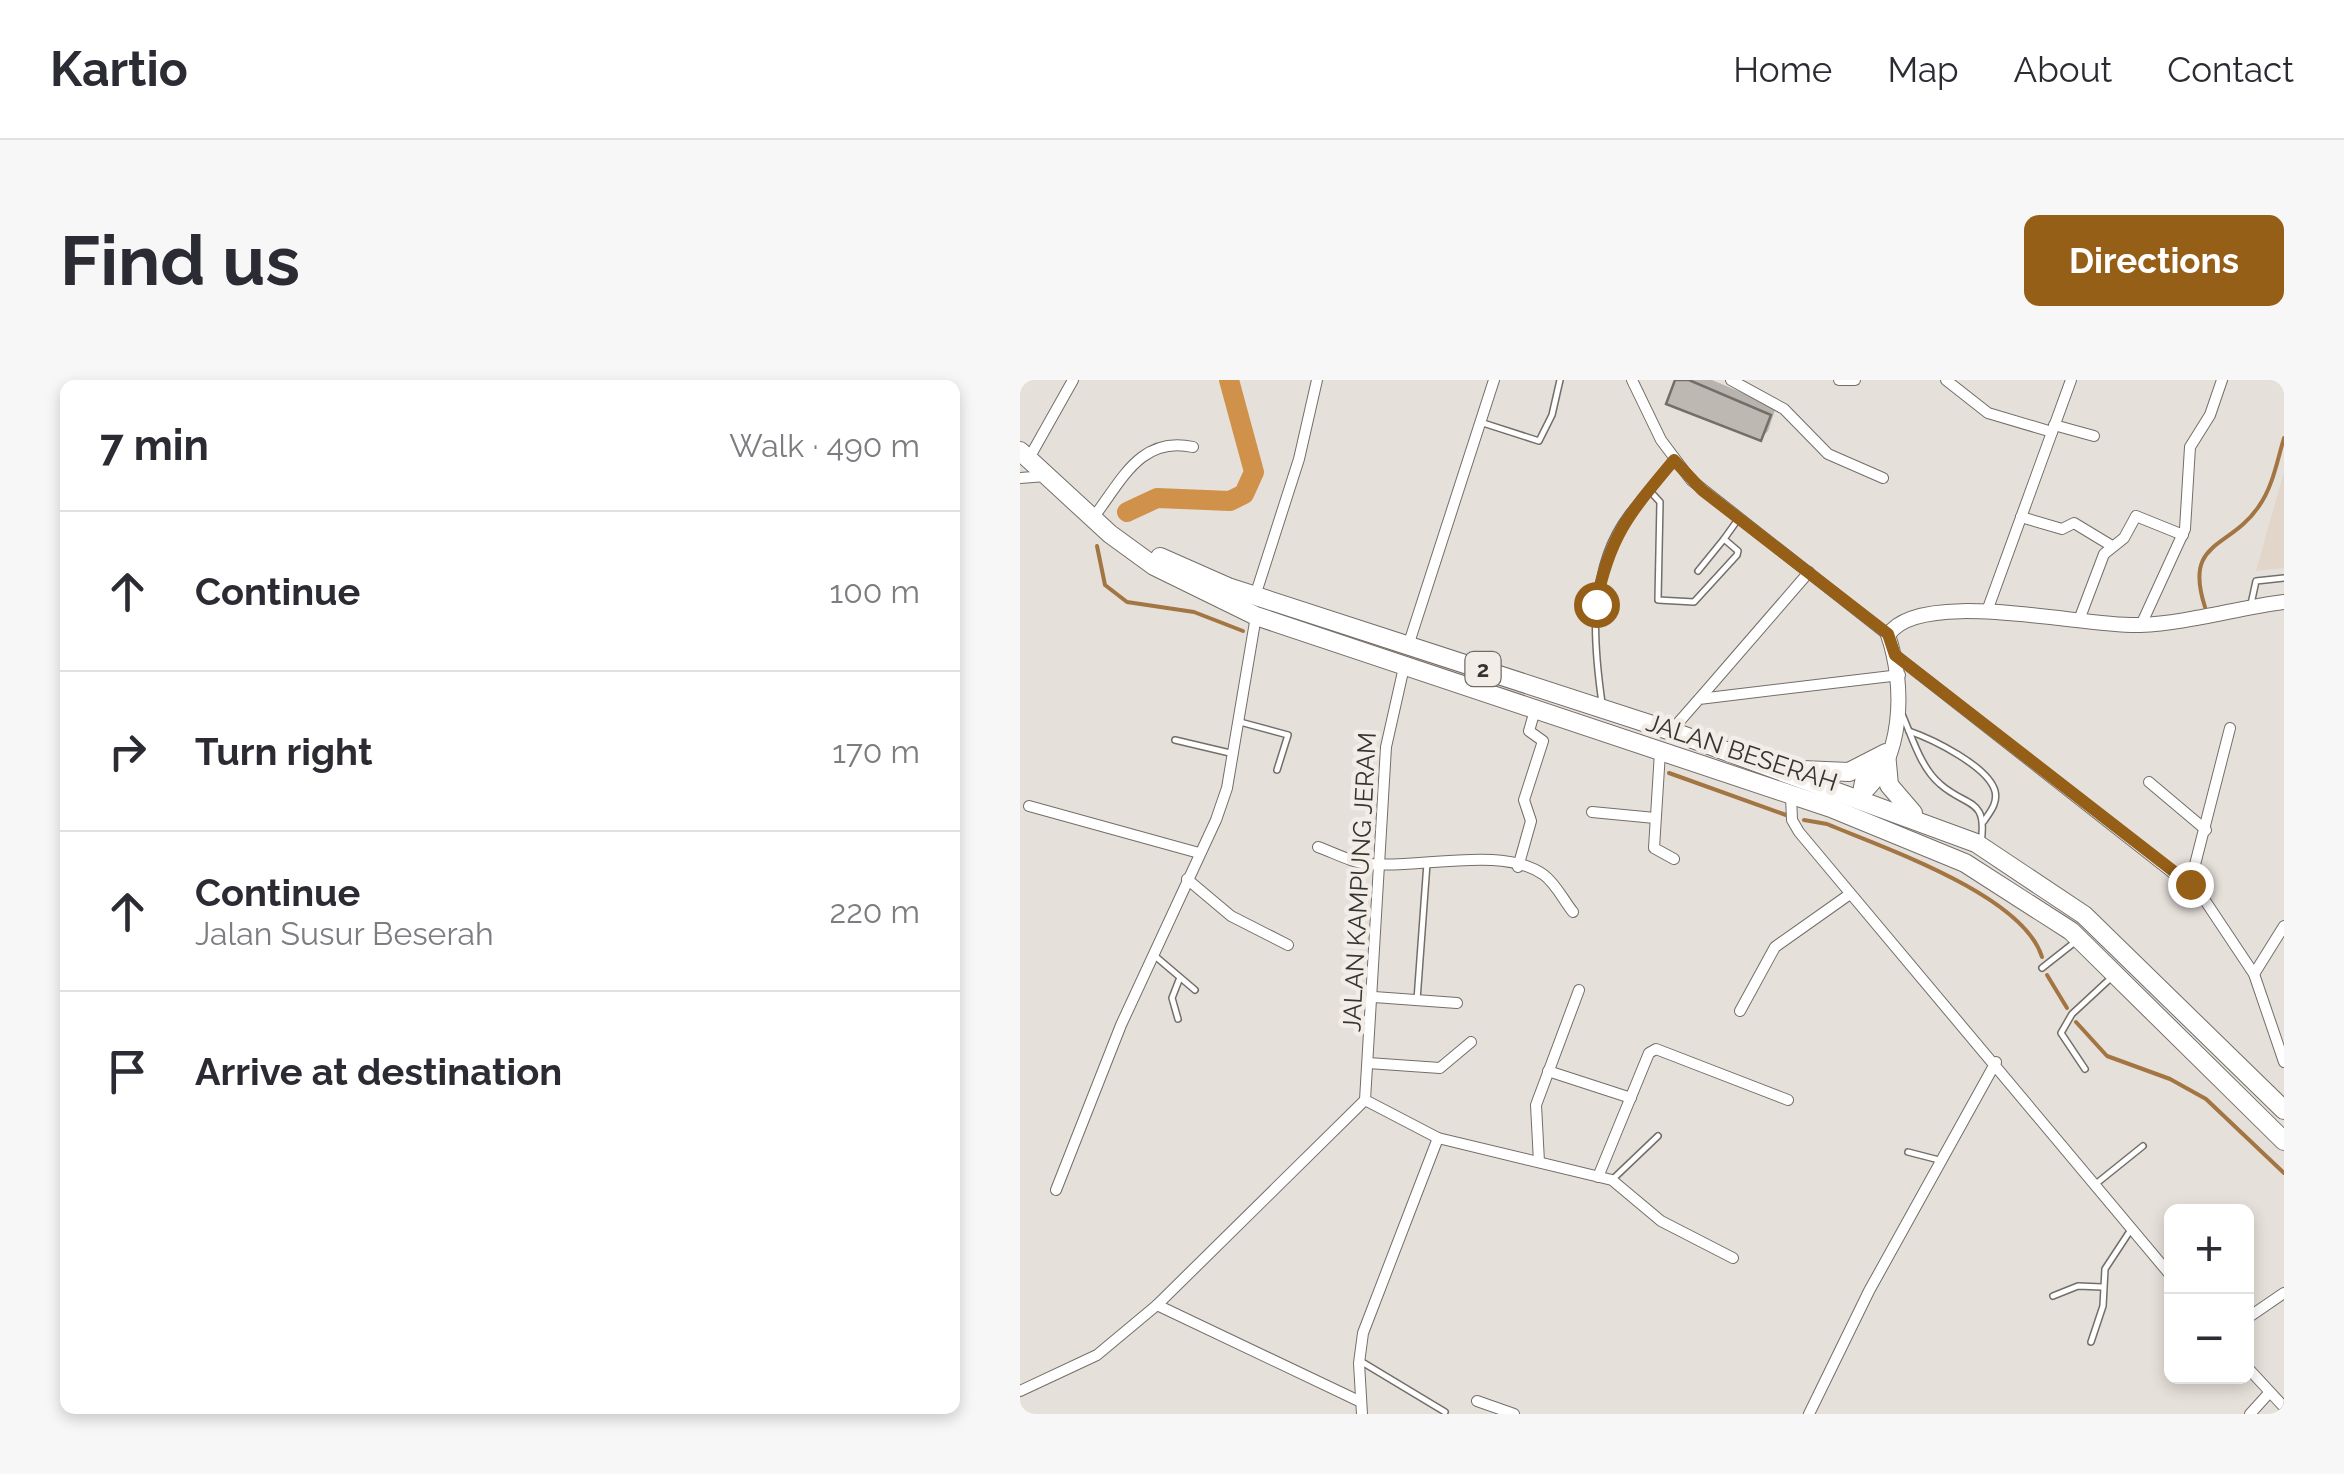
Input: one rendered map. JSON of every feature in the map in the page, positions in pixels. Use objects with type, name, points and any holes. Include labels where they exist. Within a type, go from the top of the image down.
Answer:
[{"type":"highway","name":"JALAN BESERAH","points":[[1023,463],[1047,476],[1110,534],[1154,566],[1256,616],[1830,808],[1966,863],[2079,938],[2284,1140]]},
{"type":"highway","name":"JALAN BESERAH","points":[[1110,534],[1255,596],[1602,707],[1920,819],[1981,846],[2084,915],[2284,1110]]},
{"type":"highway","points":[[1771,766],[1849,772],[1886,753],[1889,785],[1920,819]]},
{"type":"highway","points":[[1830,808],[1858,797],[1868,822]]},
{"type":"street","points":[[1023,463],[1074,380]]},
{"type":"street","points":[[1255,596],[1298,459],[1317,380]]},
{"type":"street","points":[[1408,646],[1494,380]]},
{"type":"street","points":[[1632,380],[1674,460],[1691,480],[1888,634],[1900,675],[1900,710],[1871,788],[1858,797]]},
{"type":"street","points":[[1731,380],[1784,409],[1828,454],[1883,478]]},
{"type":"street","points":[[1839,380],[1855,380]]},
{"type":"street","points":[[1946,380],[1988,413],[2094,436]]},
{"type":"street","points":[[1987,611],[2071,380]]},
{"type":"street","points":[[2142,626],[2183,535],[2190,503],[2190,446],[2210,415],[2222,380]]},
{"type":"street","points":[[1094,518],[1143,453],[1168,443],[1192,446]]},
{"type":"street","points":[[2080,620],[2104,554],[2124,538],[2136,516],[2183,535]]},
{"type":"street","points":[[2021,517],[2062,528],[2074,522],[2112,546]]},
{"type":"street","points":[[1671,731],[1809,572]]},
{"type":"street","points":[[1888,634],[1894,625],[1912,617],[1987,611],[2142,626],[2284,602]]},
{"type":"street","points":[[1056,1190],[1153,954],[1227,788],[1256,616]]},
{"type":"street","points":[[1895,655],[2190,884],[2226,928],[2254,974],[2284,1062]]},
{"type":"street","name":"JALAN KAMPUNG JERAM","points":[[1365,1100],[1386,746],[1404,668]]},
{"type":"street","points":[[1699,699],[1900,675]]},
{"type":"street","points":[[1518,867],[1531,821],[1524,800],[1543,741],[1529,731],[1535,710]]},
{"type":"street","points":[[2190,884],[2230,728]]},
{"type":"street","points":[[1660,752],[1655,851],[1674,859]]},
{"type":"street","points":[[2150,782],[2206,830]]},
{"type":"street","points":[[1791,796],[1792,820],[1799,832],[1996,1062],[2164,1267]]},
{"type":"street","points":[[1028,806],[1199,854]]},
{"type":"street","points":[[1592,812],[1654,818]]},
{"type":"street","points":[[1318,847],[1350,860],[1381,865],[1449,863],[1468,856],[1518,867],[1548,878],[1573,912]]},
{"type":"street","points":[[1186,879],[1231,916],[1288,945]]},
{"type":"street","points":[[1740,1010],[1775,947],[1850,894]]},
{"type":"street","points":[[2254,974],[2284,926]]},
{"type":"street","points":[[1538,1162],[1536,1105],[1579,990]]},
{"type":"street","points":[[1374,996],[1457,1003]]},
{"type":"street","points":[[1368,1063],[1440,1068],[1471,1042]]},
{"type":"street","points":[[1598,1177],[1649,1053],[1656,1049],[1788,1100]]},
{"type":"street","points":[[1809,1414],[1862,1304],[1996,1062]]},
{"type":"street","points":[[1548,1071],[1630,1098]]},
{"type":"street","points":[[1020,1391],[1097,1355],[1157,1305],[1365,1100],[1438,1138],[1612,1180],[1661,1221],[1733,1258]]},
{"type":"street","points":[[1362,1408],[1359,1360],[1363,1333],[1438,1138]]},
{"type":"street","points":[[2254,1314],[2284,1293]]},
{"type":"street","points":[[1157,1305],[1362,1408]]},
{"type":"street","points":[[2254,1375],[2284,1407]]},
{"type":"street","points":[[2250,1414],[2269,1393]]},
{"type":"street","points":[[1477,1401],[1514,1414]]},
{"type":"lane","points":[[1480,422],[1539,441],[1552,415],[1560,380]]},
{"type":"lane","points":[[1602,707],[1594,644],[1598,592],[1614,538],[1674,460]]},
{"type":"lane","points":[[1649,490],[1660,502],[1658,600],[1694,602],[1737,555],[1738,550],[1724,539]]},
{"type":"lane","points":[[1698,571],[1739,518]]},
{"type":"lane","points":[[2250,606],[2256,581],[2284,578]]},
{"type":"lane","points":[[1900,710],[1924,763],[1940,784],[1976,806],[1984,821]]},
{"type":"lane","points":[[1238,721],[1288,735],[1278,770]]},
{"type":"lane","points":[[1910,731],[1938,741],[1989,780],[1995,792],[1994,806],[1984,821],[1981,846]]},
{"type":"lane","points":[[1175,740],[1233,753]]},
{"type":"lane","points":[[1417,1000],[1427,863]]},
{"type":"lane","points":[[2042,968],[2079,938]]},
{"type":"lane","points":[[1153,954],[1194,990]]},
{"type":"lane","points":[[2085,1069],[2061,1033],[2072,1014],[2115,974]]},
{"type":"lane","points":[[1178,1019],[1172,998],[1180,978]]},
{"type":"lane","points":[[1612,1180],[1658,1136]]},
{"type":"lane","points":[[2095,1185],[2143,1146]]},
{"type":"lane","points":[[1908,1152],[1944,1162]]},
{"type":"lane","points":[[2091,1342],[2103,1306],[2106,1269],[2132,1229]]},
{"type":"lane","points":[[2053,1296],[2078,1286],[2102,1288]]},
{"type":"lane","points":[[1359,1360],[1445,1412]]},
{"type":"shaded area","points":[[2284,472],[2284,568],[2256,571]]},
{"type":"building","points":[[1675,380],[1689,380],[1771,415],[1761,441],[1666,404]]},
{"type":"waterway","points":[[1127,512],[1157,498],[1230,501],[1244,494],[1254,472],[1229,380]]},
{"type":"waterway","points":[[2205,607],[2200,585],[2205,557],[2259,506],[2284,438]]},
{"type":"waterway","points":[[1097,546],[1105,585],[1127,602],[1194,612],[1243,631]]},
{"type":"waterway","points":[[1669,773],[1786,815]]},
{"type":"waterway","points":[[1804,820],[1827,824],[1882,846],[1981,894],[2030,934],[2042,957]]},
{"type":"waterway","points":[[2047,975],[2067,1008]]},
{"type":"waterway","points":[[2076,1022],[2107,1056],[2170,1079],[2206,1099],[2284,1173]]},
{"type":"route","points":[[1596,604],[1614,538],[1627,515],[1674,460],[1702,490],[1888,634],[1895,655],[2190,884]]}]
